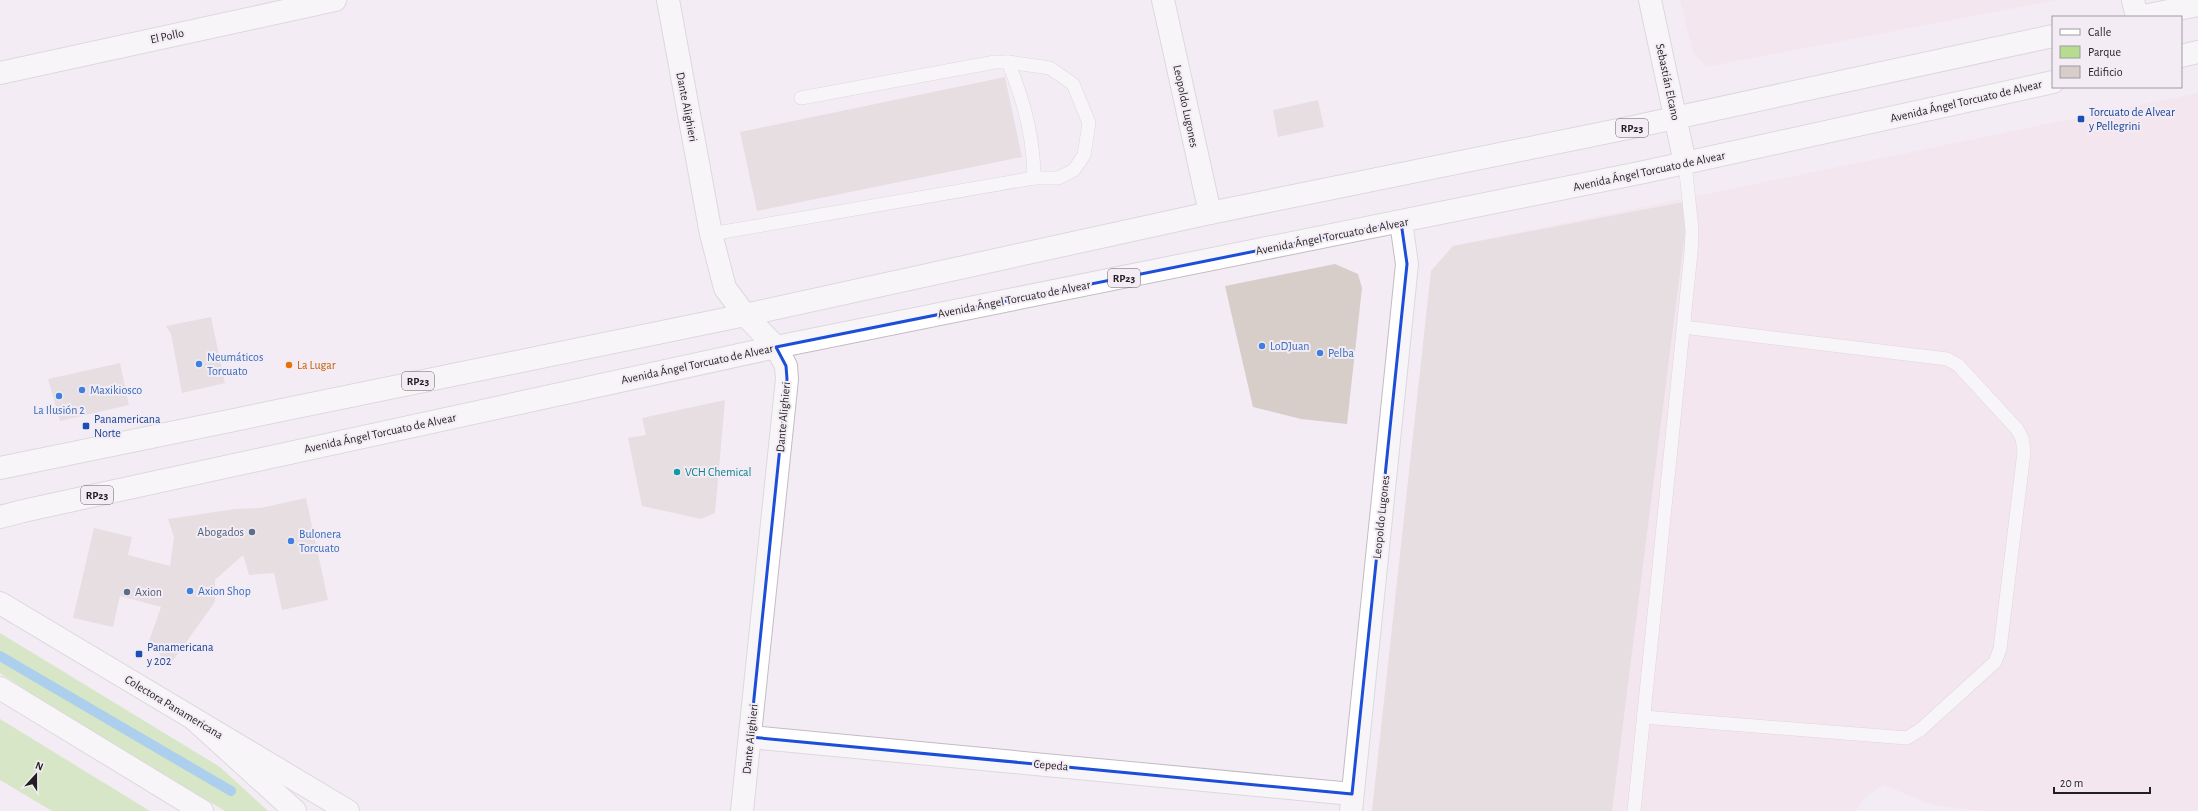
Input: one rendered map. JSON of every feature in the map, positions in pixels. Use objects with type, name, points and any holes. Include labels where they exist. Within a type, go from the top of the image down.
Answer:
[{"type":"main road","name":"El Pollo","points":[[0,73],[335,0]]},
{"type":"main road","name":"Dante Alighieri","points":[[668,0],[711,234],[725,288],[745,315],[776,347],[786,366],[787,379],[742,811]]},
{"type":"main road","name":"Leopoldo Lugones","points":[[1163,0],[1210,213]]},
{"type":"main road","name":"Sebastián Elcano","points":[[1650,0],[1685,163]]},
{"type":"main road","points":[[2133,0],[2138,16]]},
{"type":"main road","points":[[2143,16],[2198,5]]},
{"type":"main road","name":"RP23","points":[[0,468],[745,315],[1210,213],[1676,118],[2052,36]]},
{"type":"main road","points":[[2182,56],[2198,52]]},
{"type":"main road","name":"Avenida Ángel Torcuato de Alvear","points":[[0,518],[23,511],[776,347],[1401,222],[1685,163],[2052,82]]},
{"type":"main road","name":"Leopoldo Lugones","points":[[1352,802],[1407,264],[1401,222]]},
{"type":"main road","name":"Colectora Panamericana","points":[[0,602],[348,811]]},
{"type":"main road","points":[[0,688],[202,811]]},
{"type":"main road","points":[[196,721],[295,811]]},
{"type":"main road","name":"Cepeda","points":[[750,737],[1352,802]]},
{"type":"lane","points":[[711,234],[1034,178],[1058,178],[1074,170],[1084,155],[1089,123],[1072,84],[1050,68],[1008,62],[995,62],[801,98]]},
{"type":"lane","points":[[1008,62],[1015,79],[1034,153],[1034,178]]},
{"type":"lane","points":[[1634,811],[1692,230],[1685,163]]},
{"type":"lane","points":[[1644,717],[1907,738],[1920,730],[1995,662],[2000,649],[2024,452],[2022,438],[2017,429],[1958,365],[1947,359],[1683,327]]},
{"type":"highlighted area","points":[[1401,222],[1407,264],[1352,794],[750,737],[787,379],[786,366],[776,347]]},
{"type":"shaded area","points":[[1680,0],[2057,0],[1706,67],[1693,53]]},
{"type":"shaded area","points":[[2198,93],[2198,811],[1983,811],[1935,806],[1883,785],[1864,798],[1856,811],[1372,811],[1431,271],[1453,246]]},
{"type":"green space","points":[[0,633],[220,767],[268,811],[225,811],[70,719],[0,673]]},
{"type":"green space","points":[[0,719],[150,811],[52,811],[0,780]]},
{"type":"building","points":[[1005,77],[1022,157],[757,211],[740,132]]},
{"type":"building","points":[[1318,100],[1324,127],[1278,137],[1273,110]]},
{"type":"building","points":[[1689,201],[1612,811],[1372,811],[1431,271],[1453,246]]},
{"type":"building","name":"Pelba","points":[[1335,264],[1358,274],[1362,288],[1347,424],[1301,419],[1253,407],[1225,286]]},
{"type":"building","name":"Neumáticos Torcuato","points":[[211,317],[225,383],[182,393],[171,334],[166,326]]},
{"type":"building","points":[[120,363],[129,405],[60,421],[48,379]]},
{"type":"building","name":"VCH Chemical","points":[[725,400],[715,513],[701,519],[642,506],[628,438],[646,435],[642,418]]},
{"type":"building","points":[[306,498],[328,600],[282,610],[274,573],[249,575],[243,555],[215,580],[215,602],[169,666],[149,641],[161,607],[120,596],[113,627],[73,618],[94,528],[132,537],[128,555],[170,566],[174,537],[168,519],[235,509],[260,508]]},
{"type":"waterway","points":[[0,656],[231,791]]},
{"type":"place","name":"Torcuato de Alvear y Pellegrini","points":[[2081,119]]},
{"type":"place","name":"LoDJuan","points":[[1262,346]]},
{"type":"place","name":"Pelba","points":[[1320,353]]},
{"type":"place","name":"Neumáticos Torcuato","points":[[199,364]]},
{"type":"place","name":"La Lugar","points":[[289,365]]},
{"type":"place","name":"Maxikiosco","points":[[82,390]]},
{"type":"place","name":"La Ilusión 2","points":[[59,396]]},
{"type":"place","name":"Panamericana Norte","points":[[86,426]]},
{"type":"place","name":"VCH Chemical","points":[[677,472]]},
{"type":"place","name":"Abogados","points":[[252,532]]},
{"type":"place","name":"Bulonera Torcuato","points":[[291,541]]},
{"type":"place","name":"Axion Shop","points":[[190,591]]},
{"type":"place","name":"Axion","points":[[127,592]]},
{"type":"place","name":"Panamericana y 202","points":[[139,654]]}]
